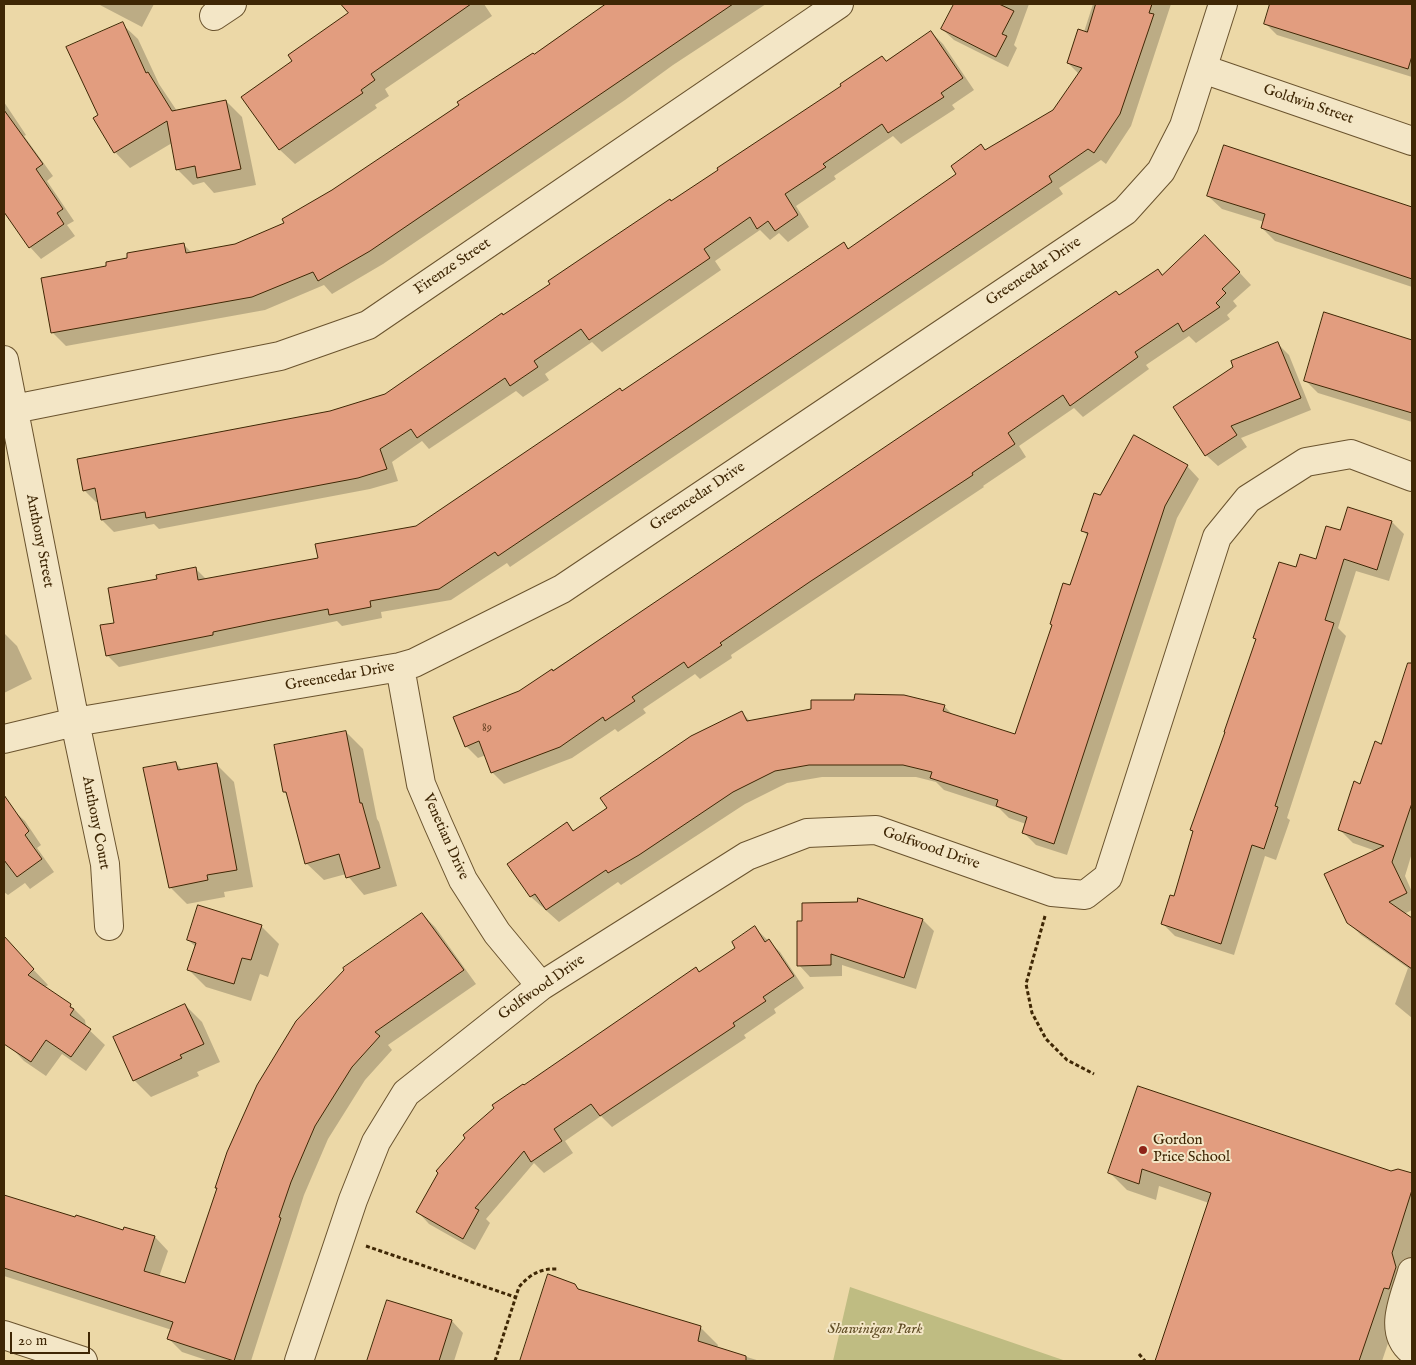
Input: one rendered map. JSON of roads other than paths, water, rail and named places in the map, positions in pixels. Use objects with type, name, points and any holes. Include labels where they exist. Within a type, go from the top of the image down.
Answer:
[{"type":"street","name":"Firenze Street","points":[[14,409],[280,356],[368,325],[839,4]]},
{"type":"street","name":"Greencedar Drive","points":[[4,738],[74,722],[400,667],[414,663],[562,589],[1125,211],[1161,170],[1184,126],[1223,4]]},
{"type":"street","name":"Goldwin Street","points":[[1203,69],[1412,141]]},
{"type":"street","name":"Anthony Street","points":[[4,360],[74,722]]},
{"type":"street","name":"Golfwood Drive","points":[[299,1361],[340,1237],[376,1142],[406,1093],[540,986],[747,856],[807,833],[876,830],[1052,892],[1085,895],[1108,877],[1217,537],[1248,499],[1306,462],[1350,454],[1412,477]]},
{"type":"street","name":"Venetian Drive","points":[[400,667],[421,784],[438,824],[463,880],[497,933],[540,986]]},
{"type":"street","name":"Anthony Court","points":[[74,722],[105,864],[109,926]]},
{"type":"street","points":[[1412,1272],[1398,1330],[1412,1351]]},
{"type":"street","points":[[4,1335],[84,1361]]},
{"type":"place","name":"Gordon Price School","points":[[1143,1150]]},
{"type":"park label","name":"Shawinigan Park","points":[[875,1330]]}]
